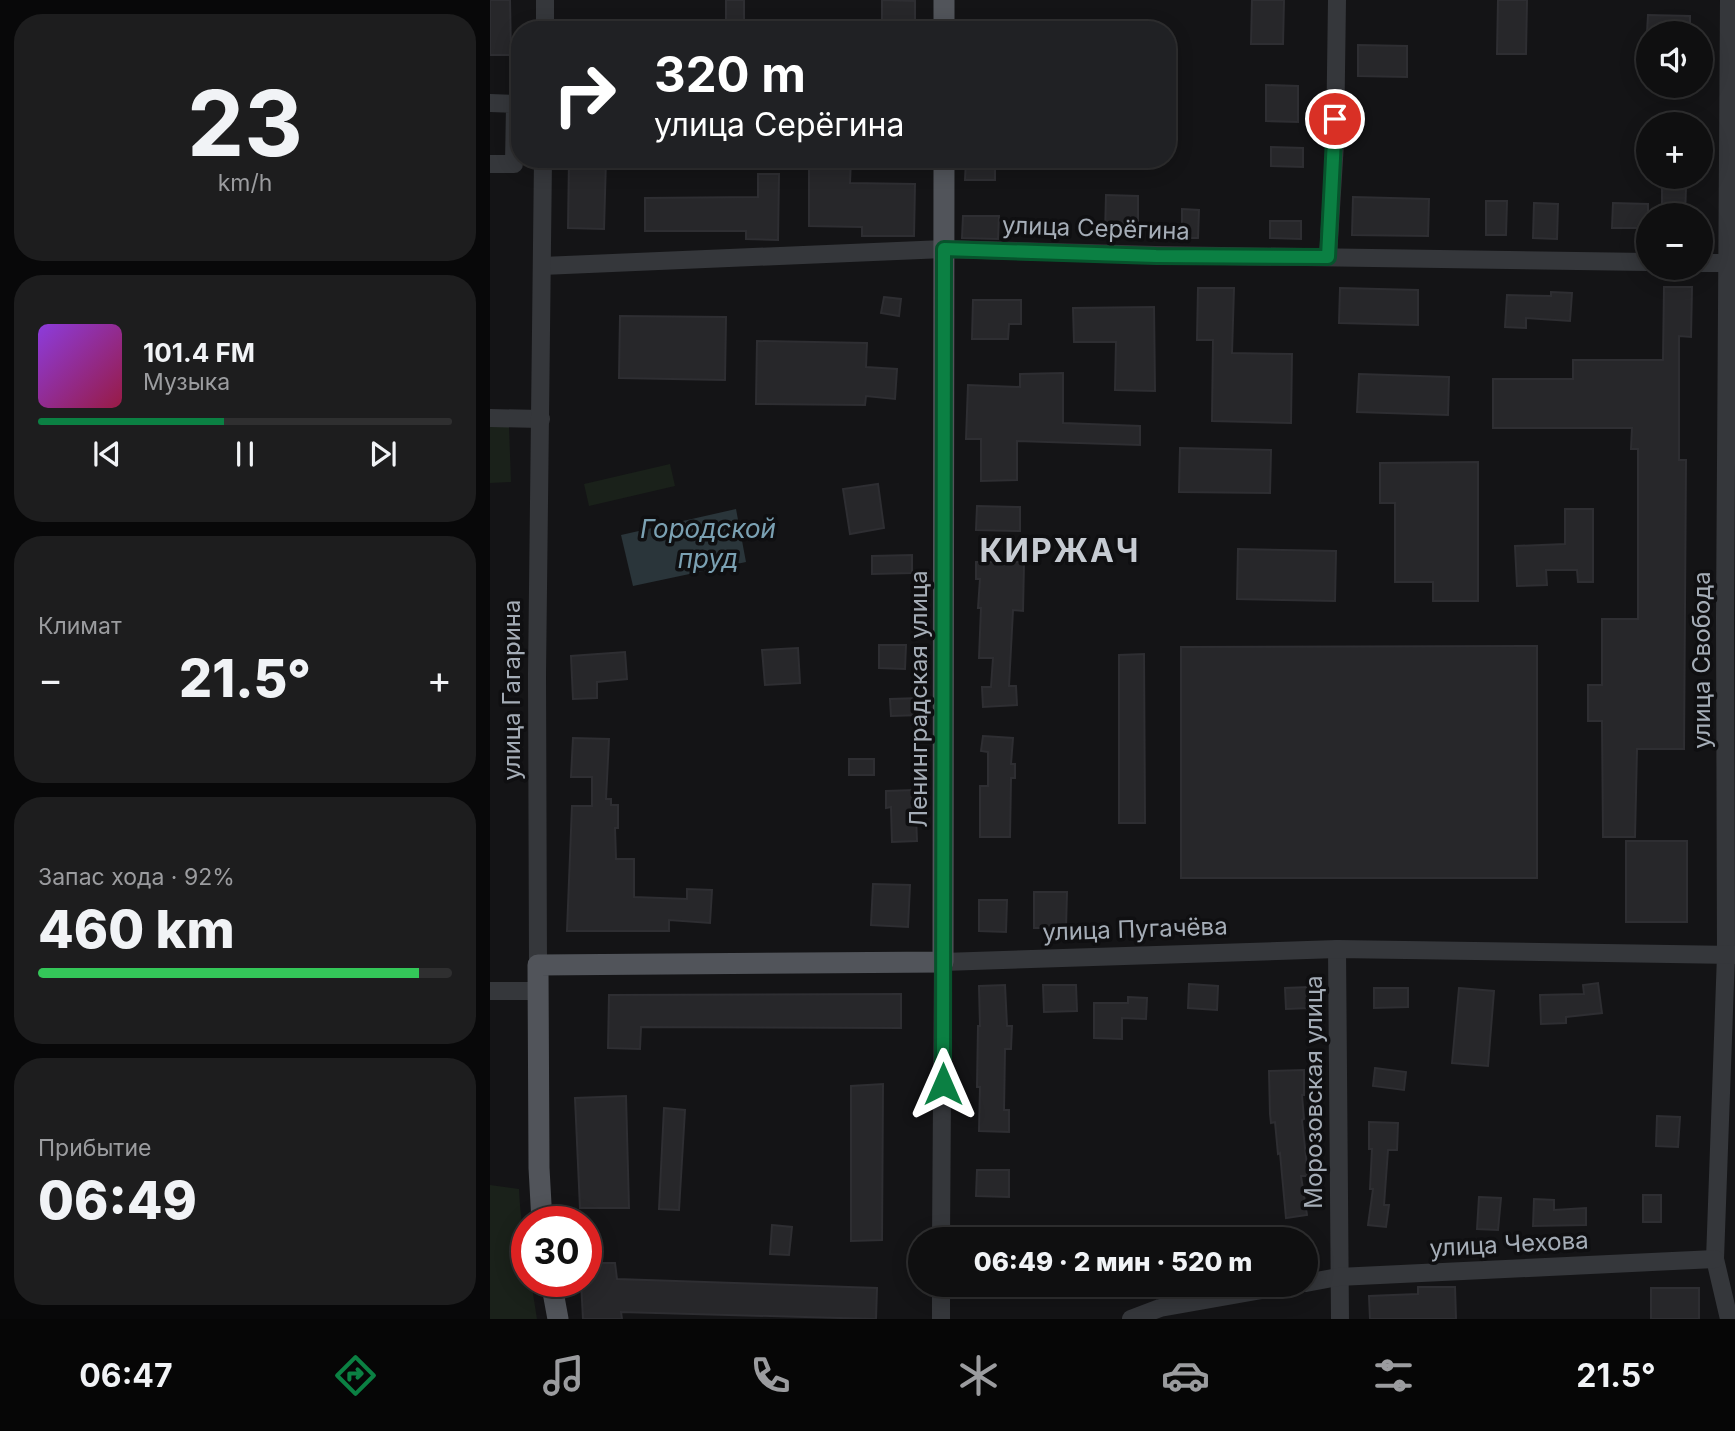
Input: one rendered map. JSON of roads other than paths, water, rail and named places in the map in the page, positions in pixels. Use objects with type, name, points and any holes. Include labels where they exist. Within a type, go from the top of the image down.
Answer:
[{"type":"main road","points":[[944,0],[944,21]]},
{"type":"main road","name":"Ленинградская улица","points":[[943,962],[944,168]]},
{"type":"main road","name":"улица Пугачёва","points":[[538,965],[943,962]]},
{"type":"main road","name":"улица Гагарина","points":[[538,965],[541,1206]]},
{"type":"main road","points":[[554,1297],[558,1319]]},
{"type":"street","points":[[545,0],[545,21]]},
{"type":"street","points":[[1328,257],[1335,143],[1337,0]]},
{"type":"street","name":"улица Свобода","points":[[1728,0],[1731,263],[1730,955],[1715,1259],[1729,1319]]},
{"type":"street","points":[[490,103],[511,104]]},
{"type":"street","points":[[490,164],[511,164]]},
{"type":"street","name":"улица Гагарина","points":[[538,965],[537,674],[543,168]]},
{"type":"street","name":"улица Серёгина","points":[[542,266],[944,249],[1156,256],[1636,262]]},
{"type":"street","points":[[1713,263],[1731,263]]},
{"type":"street","points":[[490,418],[541,418]]},
{"type":"street","name":"улица Пугачёва","points":[[943,962],[1337,949],[1730,955]]},
{"type":"street","name":"Морозовская улица","points":[[1337,949],[1340,1319]]},
{"type":"street","name":"Ленинградская улица","points":[[942,1227],[943,962]]},
{"type":"street","points":[[490,991],[538,991]]},
{"type":"street","name":"улица Чехова","points":[[1318,1281],[1338,1277],[1715,1259]]},
{"type":"street","points":[[941,1297],[941,1319]]},
{"type":"street","points":[[1131,1319],[1160,1308],[1222,1297]]},
{"type":"water","name":"Городской пруд","points":[[736,509],[746,562],[633,586],[621,535]]},
{"type":"district","name":"КИРЖАЧ","points":[[1060,550]]}]
